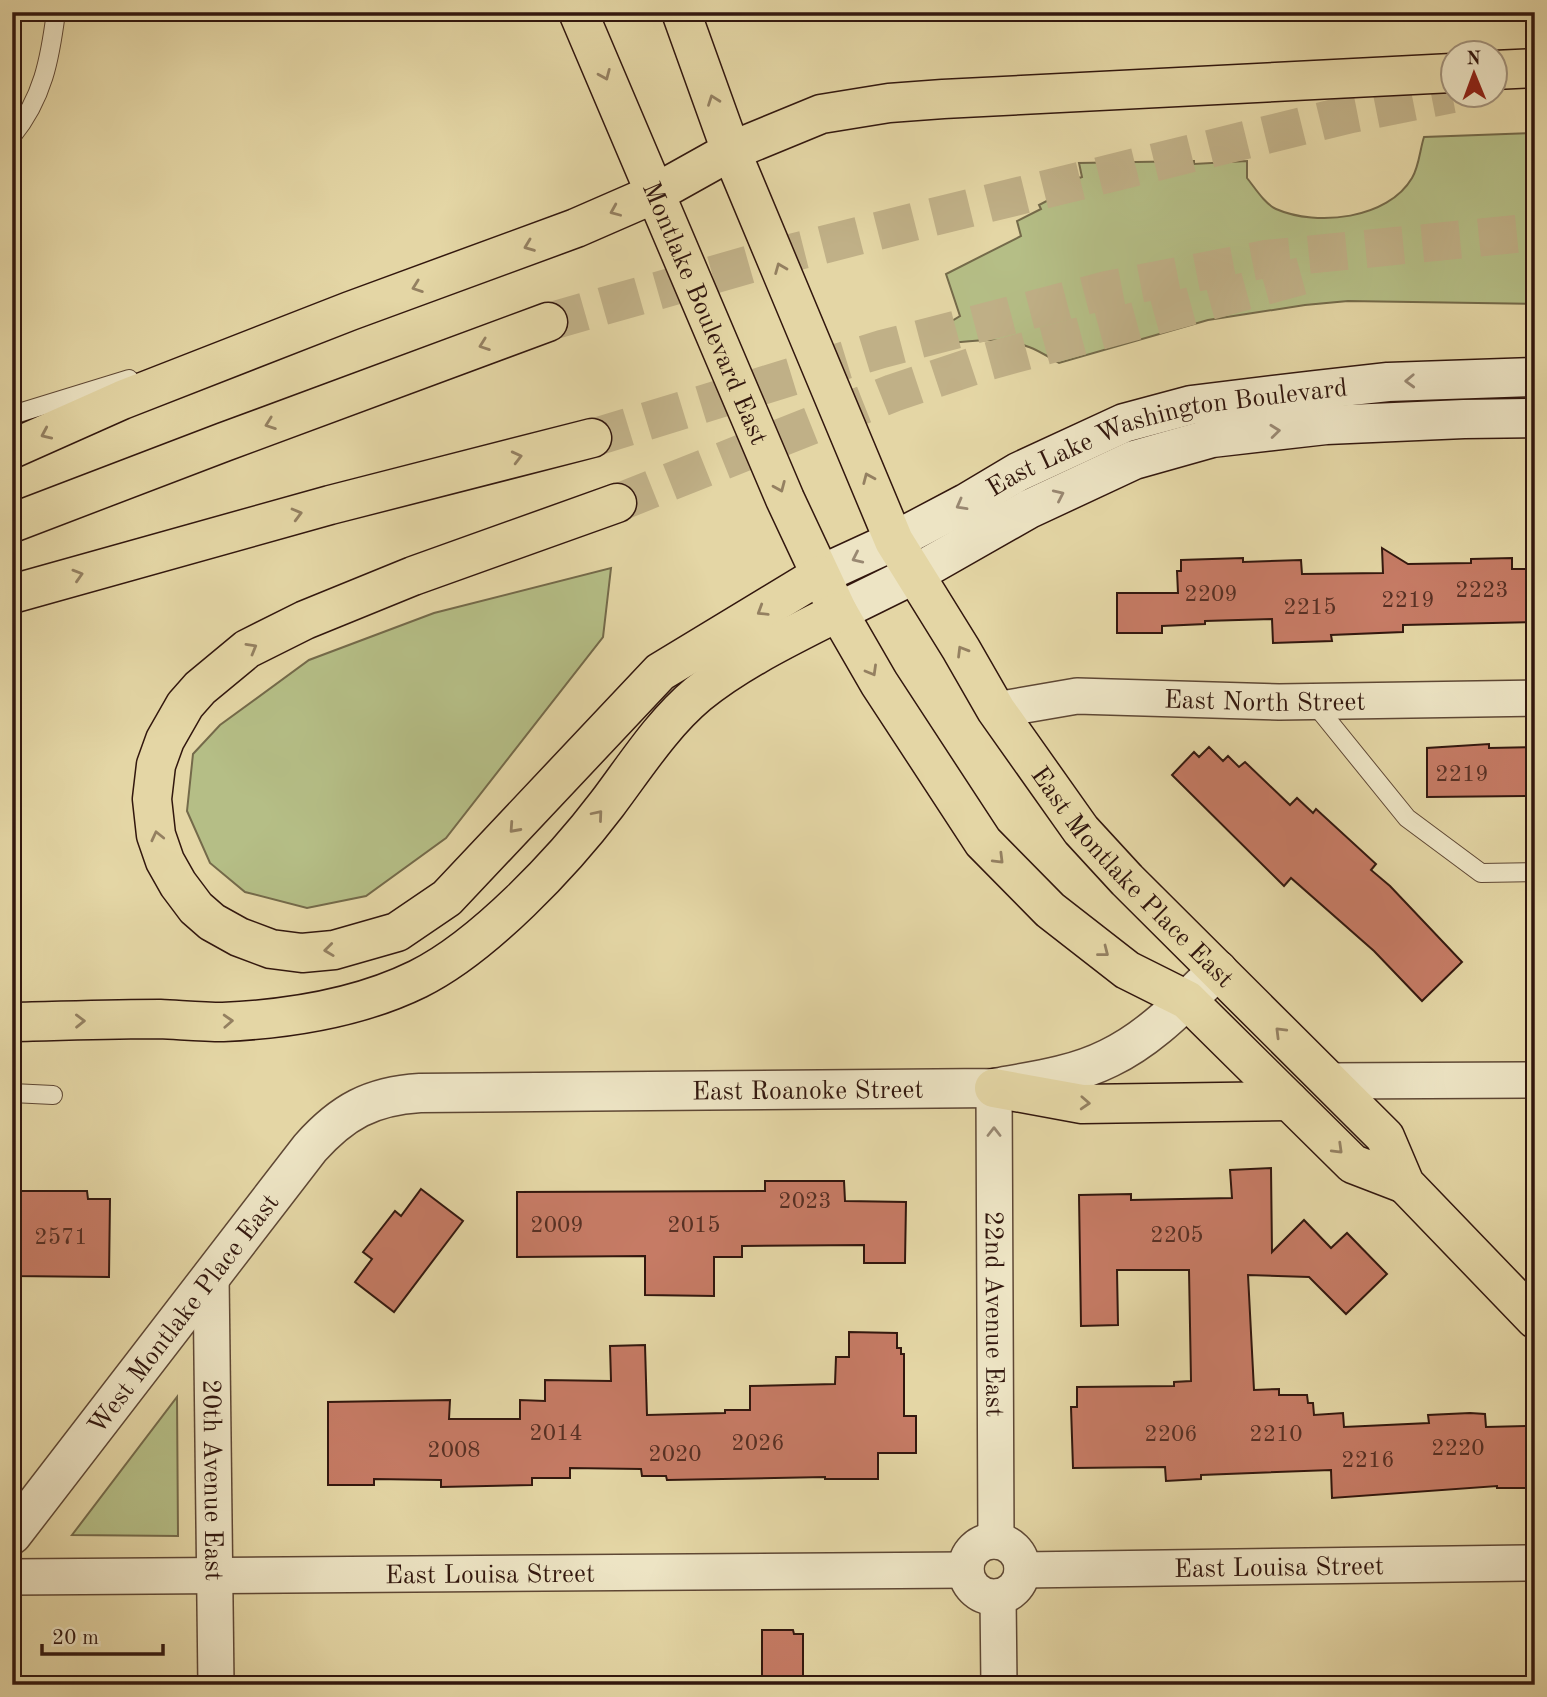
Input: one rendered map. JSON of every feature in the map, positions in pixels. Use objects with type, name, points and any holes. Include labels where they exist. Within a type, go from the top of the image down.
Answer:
[{"type":"main road","name":"Montlake Boulevard East","points":[[578,12],[785,499],[838,612]]},
{"type":"main road","points":[[681,12],[732,151],[894,541]]},
{"type":"main road","points":[[1508,70],[1535,68]]},
{"type":"main road","points":[[12,449],[122,400],[350,311],[541,241],[654,194],[732,151],[821,114],[889,103],[1438,74]]},
{"type":"main road","points":[[12,523],[548,322]]},
{"type":"main road","name":"East Lake Washington Boulevard","points":[[820,575],[894,541],[1018,472],[1124,423],[1191,405],[1388,382],[1535,377]]},
{"type":"main road","name":"East Lake Washington Boulevard","points":[[838,612],[913,575],[1029,509],[1134,460],[1212,438],[1326,425],[1535,418]]},
{"type":"main road","points":[[12,594],[330,505],[592,438]]},
{"type":"main road","points":[[617,503],[413,576],[305,620],[247,649],[200,688],[185,705],[165,740],[156,765],[152,799],[156,835],[165,861],[196,908],[212,922],[239,937],[271,948],[302,953],[334,950],[397,932],[447,898],[660,671],[820,575]]},
{"type":"main road","name":"East Montlake Place East","points":[[894,541],[996,710],[1081,830],[1127,880],[1385,1137],[1405,1184],[1535,1319]]},
{"type":"main road","points":[[12,1022],[159,1019],[223,1022],[304,1014],[358,1001],[419,979],[464,950],[524,898],[598,815],[673,719],[698,694],[762,651],[838,612]]},
{"type":"main road","name":"East Montlake Place East","points":[[838,612],[894,706],[983,842],[1050,910],[1127,970],[1186,1000],[1353,1164],[1405,1184]]},
{"type":"main road","name":"East Roanoke Street","points":[[363,1105],[400,1094],[420,1093],[994,1088],[1054,1077],[1109,1058],[1158,1027],[1218,970]]},
{"type":"main road","points":[[994,1088],[1082,1104],[1289,1101]]},
{"type":"main road","name":"West Montlake Place East","points":[[12,1535],[310,1148],[343,1116],[363,1105]]},
{"type":"street","name":"East North Street","points":[[996,710],[1077,696],[1313,702],[1535,698]]},
{"type":"street","points":[[1328,1081],[1535,1080]]},
{"type":"street","name":"22nd Avenue East","points":[[994,1088],[996,1541]]},
{"type":"street","name":"20th Avenue East","points":[[211,1275],[216,1685]]},
{"type":"street","points":[[996,1541],[1011,1546],[1022,1562],[1023,1570],[1014,1589],[998,1597],[989,1597],[974,1588],[966,1570],[966,1563],[975,1548],[996,1541]]},
{"type":"street","name":"East Louisa Street","points":[[1023,1570],[1535,1563]]},
{"type":"street","name":"East Louisa Street","points":[[12,1577],[966,1570]]},
{"type":"street","points":[[998,1597],[999,1685]]},
{"type":"lane","points":[[12,136],[23,123],[39,93],[50,60],[55,12]]},
{"type":"lane","points":[[12,415],[350,311]]},
{"type":"lane","points":[[1313,702],[1407,818],[1481,873],[1535,872]]},
{"type":"lane","points":[[12,1093],[53,1095]]},
{"type":"green space","points":[[1535,133],[1535,304],[1348,301],[1305,305],[1208,320],[1059,363],[1033,349],[1009,342],[946,344],[942,327],[960,316],[946,274],[1021,236],[1017,221],[1041,209],[1039,205],[1056,196],[1058,200],[1062,199],[1058,183],[1076,173],[1079,178],[1082,177],[1079,163],[1194,161],[1194,164],[1247,161],[1247,178],[1272,207],[1293,215],[1331,218],[1369,211],[1401,192],[1414,174],[1424,137]]},
{"type":"green space","points":[[611,568],[603,637],[446,838],[366,896],[307,908],[245,892],[210,863],[187,811],[193,754],[220,725],[309,660],[434,613]]},
{"type":"green space","points":[[177,1397],[178,1536],[72,1535]]},
{"type":"building","points":[[1382,548],[1408,564],[1471,563],[1471,559],[1512,558],[1512,569],[1535,569],[1535,622],[1403,625],[1403,632],[1331,635],[1332,641],[1273,643],[1272,619],[1205,621],[1205,624],[1162,626],[1162,633],[1117,633],[1117,593],[1178,593],[1177,571],[1181,571],[1181,560],[1301,560],[1302,574],[1383,573]]},
{"type":"building","points":[[1489,744],[1489,748],[1535,747],[1535,796],[1427,797],[1427,748]]},
{"type":"building","points":[[1209,747],[1223,761],[1228,756],[1239,767],[1245,762],[1290,805],[1297,798],[1313,813],[1316,809],[1376,864],[1371,870],[1390,886],[1462,962],[1422,1001],[1374,951],[1291,878],[1284,886],[1172,775],[1194,752],[1199,757]]},
{"type":"building","points":[[1271,1168],[1272,1252],[1304,1220],[1331,1248],[1347,1233],[1387,1274],[1346,1314],[1309,1277],[1248,1275],[1254,1390],[1279,1389],[1279,1395],[1307,1395],[1308,1403],[1313,1403],[1314,1415],[1343,1413],[1344,1427],[1429,1423],[1428,1415],[1470,1413],[1485,1414],[1486,1427],[1529,1426],[1529,1432],[1533,1432],[1535,1446],[1535,1488],[1497,1486],[1332,1498],[1331,1470],[1201,1475],[1201,1479],[1166,1481],[1165,1467],[1073,1468],[1071,1407],[1077,1407],[1077,1387],[1174,1386],[1174,1382],[1191,1381],[1189,1270],[1117,1270],[1118,1325],[1081,1326],[1079,1195],[1131,1194],[1131,1200],[1232,1198],[1230,1170]]},
{"type":"building","points":[[765,1181],[844,1181],[845,1201],[906,1202],[905,1263],[864,1263],[864,1245],[742,1246],[742,1257],[714,1257],[714,1296],[645,1295],[645,1256],[517,1257],[517,1192],[765,1191]]},
{"type":"building","points":[[421,1189],[463,1221],[394,1312],[355,1282],[372,1259],[363,1252],[395,1211],[401,1216]]},
{"type":"building","points":[[12,1191],[87,1191],[88,1199],[110,1199],[109,1277],[12,1276]]},
{"type":"building","points":[[849,1332],[897,1333],[897,1348],[901,1348],[901,1354],[904,1354],[904,1416],[916,1416],[916,1453],[878,1453],[878,1479],[825,1477],[667,1480],[666,1476],[642,1476],[641,1469],[570,1468],[570,1478],[532,1478],[532,1485],[441,1487],[441,1480],[374,1479],[374,1485],[328,1485],[328,1402],[450,1400],[449,1419],[520,1419],[520,1400],[545,1401],[545,1380],[611,1381],[610,1346],[645,1345],[647,1415],[750,1410],[750,1386],[835,1384],[836,1357],[849,1357]]},
{"type":"building","points":[[762,1630],[793,1630],[794,1634],[803,1634],[803,1685],[762,1685]]},
{"type":"tunnel","points":[[548,322],[779,256],[921,220],[1351,114],[1438,97]]},
{"type":"tunnel","points":[[592,438],[882,349],[1107,290],[1266,259],[1535,232]]},
{"type":"tunnel","points":[[617,503],[893,393],[989,361],[1305,275]]}]
